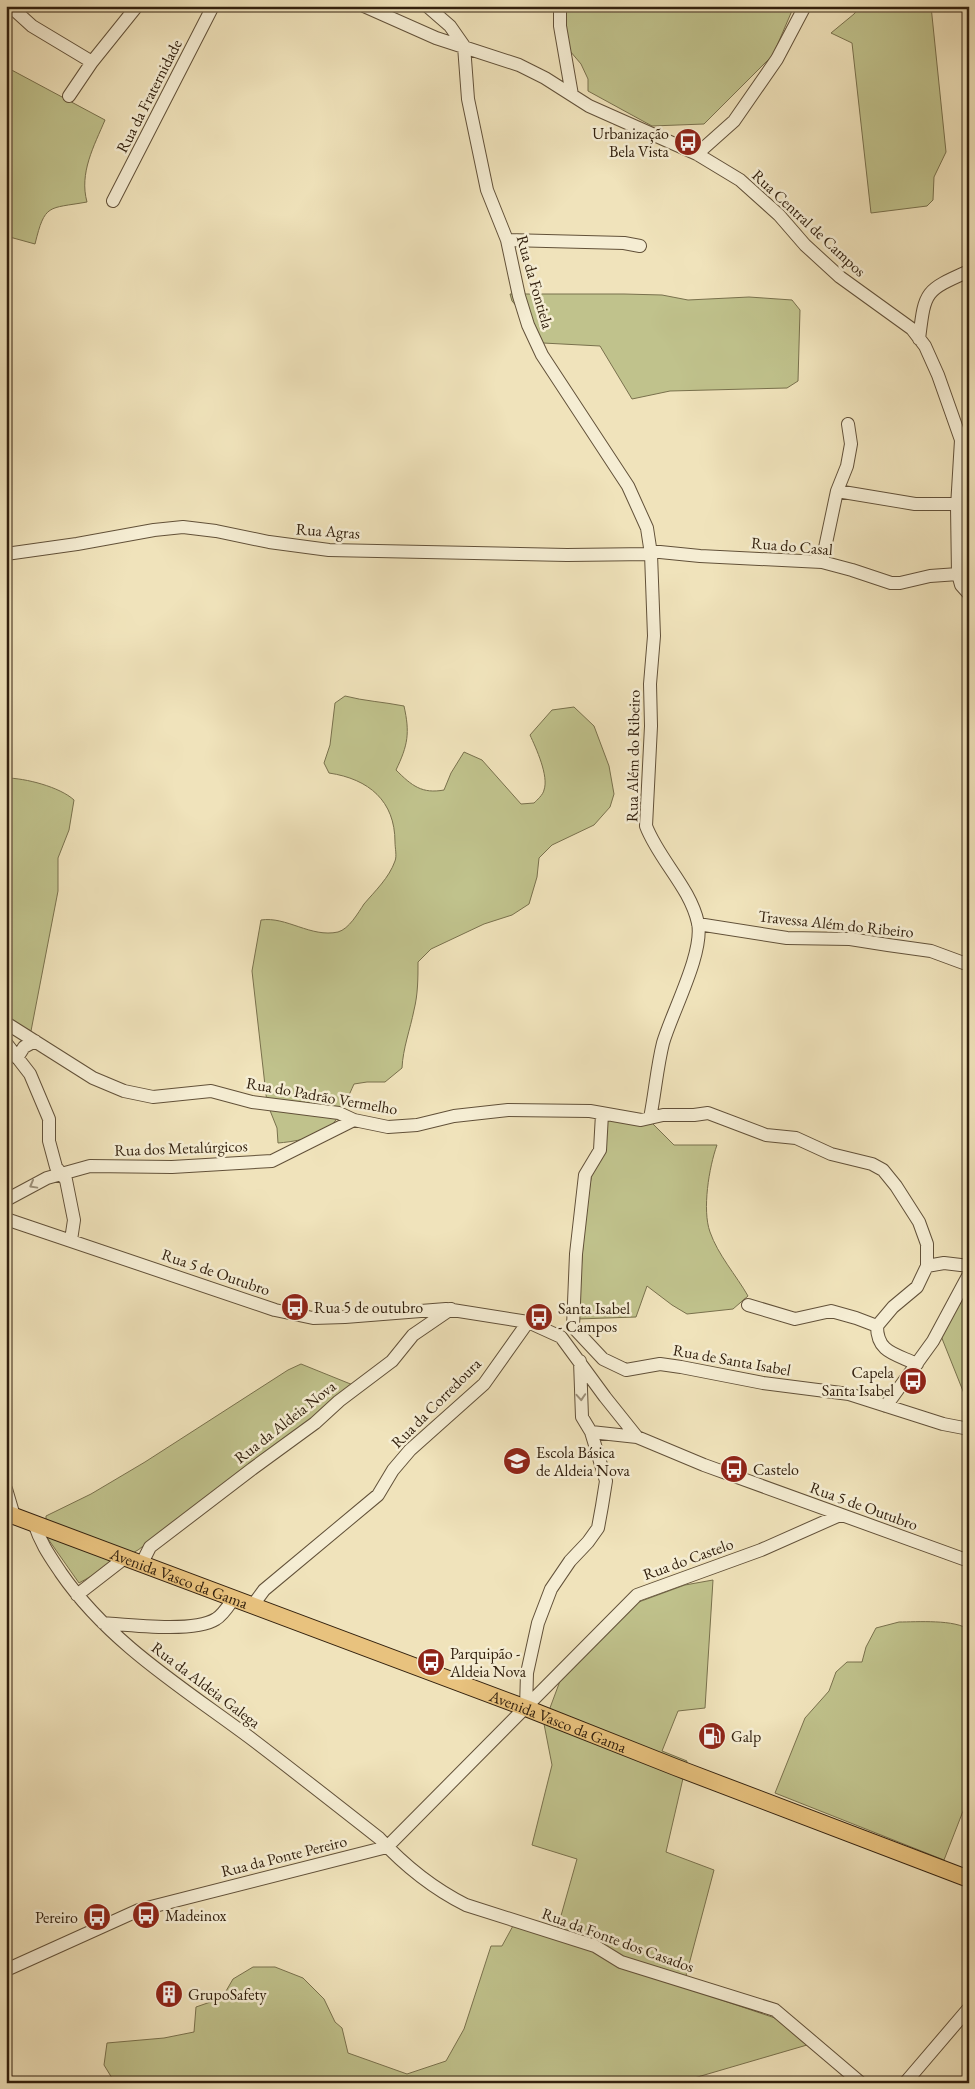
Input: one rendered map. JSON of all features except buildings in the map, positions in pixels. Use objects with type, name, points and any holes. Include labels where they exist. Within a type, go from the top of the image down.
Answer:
[{"type":"main road","name":"Avenida Vasco da Gama","points":[[10,1514],[526,1708],[969,1879]]},
{"type":"street","points":[[10,6],[32,26],[92,62]]},
{"type":"street","points":[[70,96],[92,62],[137,6]]},
{"type":"street","name":"Rua da Fraternidade","points":[[113,201],[213,6]]},
{"type":"street","name":"Rua Central de Campos","points":[[364,6],[436,38],[519,66],[545,78],[589,106],[697,154],[740,180],[779,215],[805,245],[840,277],[912,329],[925,346],[938,375],[961,440],[958,504],[958,574]]},
{"type":"street","points":[[427,6],[450,26],[464,46]]},
{"type":"street","points":[[560,6],[560,26],[572,95]]},
{"type":"street","points":[[697,154],[734,121],[777,59],[805,6]]},
{"type":"street","name":"Rua da Fontiela","points":[[464,46],[468,99],[487,190],[507,240],[519,296],[528,325],[539,348],[628,486],[646,528],[650,553]]},
{"type":"street","points":[[507,240],[624,243],[640,246]]},
{"type":"street","points":[[919,339],[926,298],[934,288],[969,271]]},
{"type":"street","points":[[822,562],[837,491],[847,466],[850,444],[848,424]]},
{"type":"street","points":[[837,491],[915,504],[958,504]]},
{"type":"street","name":"Rua Agras","points":[[6,554],[154,530],[184,527],[329,550],[567,556],[650,553]]},
{"type":"street","name":"Rua do Casal","points":[[650,553],[822,562],[891,583],[900,583],[930,576],[958,574]]},
{"type":"street","name":"Rua Além do Ribeiro","points":[[650,553],[654,636],[650,684],[646,826],[651,838],[692,906],[698,924],[697,945],[664,1043],[650,1118]]},
{"type":"street","points":[[958,574],[961,584],[969,594]]},
{"type":"street","name":"Travessa Além do Ribeiro","points":[[698,924],[788,938],[850,939],[888,944],[931,951],[969,965]]},
{"type":"street","name":"Rua do Padrão Vermelho","points":[[6,1022],[93,1078],[124,1091],[153,1097],[211,1091],[252,1102],[339,1112],[354,1120],[388,1127],[418,1125],[454,1116],[508,1110],[590,1111],[641,1120],[664,1115],[708,1114],[766,1135],[796,1138],[831,1154],[872,1164],[883,1170],[896,1186],[919,1222],[928,1244],[927,1266]]},
{"type":"street","points":[[17,1058],[24,1047],[35,1041]]},
{"type":"street","points":[[6,1044],[30,1074],[49,1119],[49,1141],[56,1167],[66,1180],[74,1220],[71,1240]]},
{"type":"street","points":[[561,1337],[573,1327],[576,1254],[585,1175],[600,1150],[602,1114]]},
{"type":"street","name":"Rua dos Metalúrgicos","points":[[6,1200],[47,1178],[90,1166],[172,1167],[272,1161],[354,1120]]},
{"type":"street","name":"Rua 5 de Outubro","points":[[6,1218],[275,1310],[313,1318],[451,1309],[528,1322],[561,1337],[637,1437]]},
{"type":"street","points":[[917,1364],[884,1348],[877,1336],[876,1326],[893,1307],[917,1287],[927,1266],[944,1263],[969,1266]]},
{"type":"street","points":[[886,1406],[933,1340],[969,1274]]},
{"type":"street","points":[[748,1305],[795,1319],[831,1312],[856,1318],[876,1326]]},
{"type":"street","name":"Rua da Aldeia Nova","points":[[142,1563],[150,1548],[315,1423],[339,1401],[392,1361],[413,1335],[451,1309]]},
{"type":"street","name":"Rua da Corredoura","points":[[253,1605],[264,1590],[378,1495],[393,1470],[410,1450],[484,1384],[528,1322]]},
{"type":"street","name":"Rua de Santa Isabel","points":[[573,1327],[603,1359],[626,1370],[660,1364],[763,1383],[848,1394],[943,1424],[969,1429]]},
{"type":"street","points":[[387,1847],[421,1810],[526,1708],[527,1673],[536,1632],[551,1589],[570,1561],[598,1528],[606,1481],[590,1432],[582,1417],[580,1361]]},
{"type":"street","name":"Rua 5 de Outubro","points":[[590,1432],[637,1437],[704,1465],[969,1561]]},
{"type":"street","points":[[6,1489],[10,1514]]},
{"type":"street","name":"Rua do Castelo","points":[[526,1708],[637,1595],[760,1550],[840,1514]]},
{"type":"street","name":"Rua da Aldeia Galega","points":[[34,1523],[40,1542],[76,1595],[103,1623],[156,1670],[252,1740],[379,1838],[387,1847]]},
{"type":"street","points":[[76,1595],[126,1557]]},
{"type":"street","points":[[103,1623],[150,1626],[200,1626],[217,1619],[234,1598]]},
{"type":"street","name":"Rua da Ponte Pereiro","points":[[6,1970],[139,1910],[387,1847]]},
{"type":"street","name":"Rua da Fonte dos Casados","points":[[387,1847],[393,1854],[451,1897],[466,1905],[595,1946],[621,1962],[775,2010],[861,2083]]},
{"type":"street","points":[[905,2083],[969,2008]]},
{"type":"green space","points":[[556,6],[794,6],[773,55],[704,124],[652,126],[588,91],[588,79],[581,64],[570,51]]},
{"type":"green space","points":[[861,6],[931,6],[946,152],[934,177],[933,200],[927,206],[871,213],[852,43],[831,33]]},
{"type":"green space","points":[[6,67],[105,120],[86,170],[85,191],[87,202],[50,210],[42,221],[35,244],[6,236]]},
{"type":"green space","points":[[510,294],[624,294],[662,295],[688,300],[749,297],[792,300],[800,310],[798,381],[787,388],[670,391],[632,399],[600,346],[543,343],[525,316],[512,301]]},
{"type":"green space","points":[[345,696],[404,706],[407,739],[396,770],[418,788],[429,791],[444,790],[451,773],[464,752],[482,760],[521,804],[534,803],[542,794],[545,784],[541,762],[530,735],[552,710],[574,707],[594,726],[609,766],[614,794],[610,807],[594,825],[552,845],[539,858],[537,877],[529,904],[512,915],[484,924],[431,949],[418,962],[416,998],[402,1068],[385,1082],[354,1084],[336,1120],[324,1131],[305,1139],[278,1143],[277,1128],[267,1103],[252,971],[261,920],[280,921],[318,932],[338,932],[346,928],[353,920],[385,879],[396,859],[394,828],[385,804],[377,794],[367,787],[343,776],[329,773],[324,763],[330,745],[335,703]]},
{"type":"green space","points":[[6,778],[42,784],[68,795],[74,800],[69,830],[58,858],[58,891],[31,1031],[6,1018]]},
{"type":"green space","points":[[601,1118],[649,1120],[674,1145],[717,1145],[709,1176],[708,1223],[713,1240],[722,1257],[748,1296],[733,1309],[687,1314],[647,1286],[636,1317],[577,1319],[586,1209]]},
{"type":"green space","points":[[969,1270],[969,1406],[939,1331]]},
{"type":"green space","points":[[301,1364],[353,1385],[287,1438],[138,1550],[79,1583],[46,1536],[46,1516],[91,1494],[145,1462],[288,1370]]},
{"type":"green space","points":[[713,1580],[705,1708],[678,1711],[662,1751],[687,1761],[666,1852],[714,1870],[683,1987],[775,2018],[807,2045],[677,2083],[115,2083],[104,2065],[107,2043],[164,2038],[194,2032],[196,2007],[222,1998],[233,1979],[253,1967],[275,1967],[303,1978],[324,1999],[335,2022],[342,2028],[348,2053],[407,2074],[446,2061],[464,2029],[491,1946],[502,1946],[514,1924],[555,1937],[577,1859],[532,1845],[552,1765],[544,1724],[560,1681],[636,1603],[685,1585]]},
{"type":"green space","points":[[899,1622],[955,1624],[969,1630],[969,1807],[965,1806],[944,1860],[775,1793],[805,1718],[829,1691],[836,1672],[847,1662],[862,1662],[866,1647],[876,1628]]},
{"type":"place","name":"Urbanização Bela Vista","points":[[688,142]]},
{"type":"place","name":"Rua 5 de outubro","points":[[295,1307]]},
{"type":"place","name":"Santa Isabel - Campos","points":[[539,1317]]},
{"type":"place","name":"Capela Santa Isabel","points":[[913,1381]]},
{"type":"place","name":"Escola Básica de Aldeia Nova","points":[[517,1461]]},
{"type":"place","name":"Castelo","points":[[734,1469]]},
{"type":"place","name":"Parquipão - Aldeia Nova","points":[[431,1662]]},
{"type":"place","name":"Galp","points":[[712,1736]]},
{"type":"place","name":"Madeinox","points":[[146,1915]]},
{"type":"place","name":"Pereiro","points":[[97,1917]]},
{"type":"place","name":"GrupoSafety","points":[[169,1994]]}]
